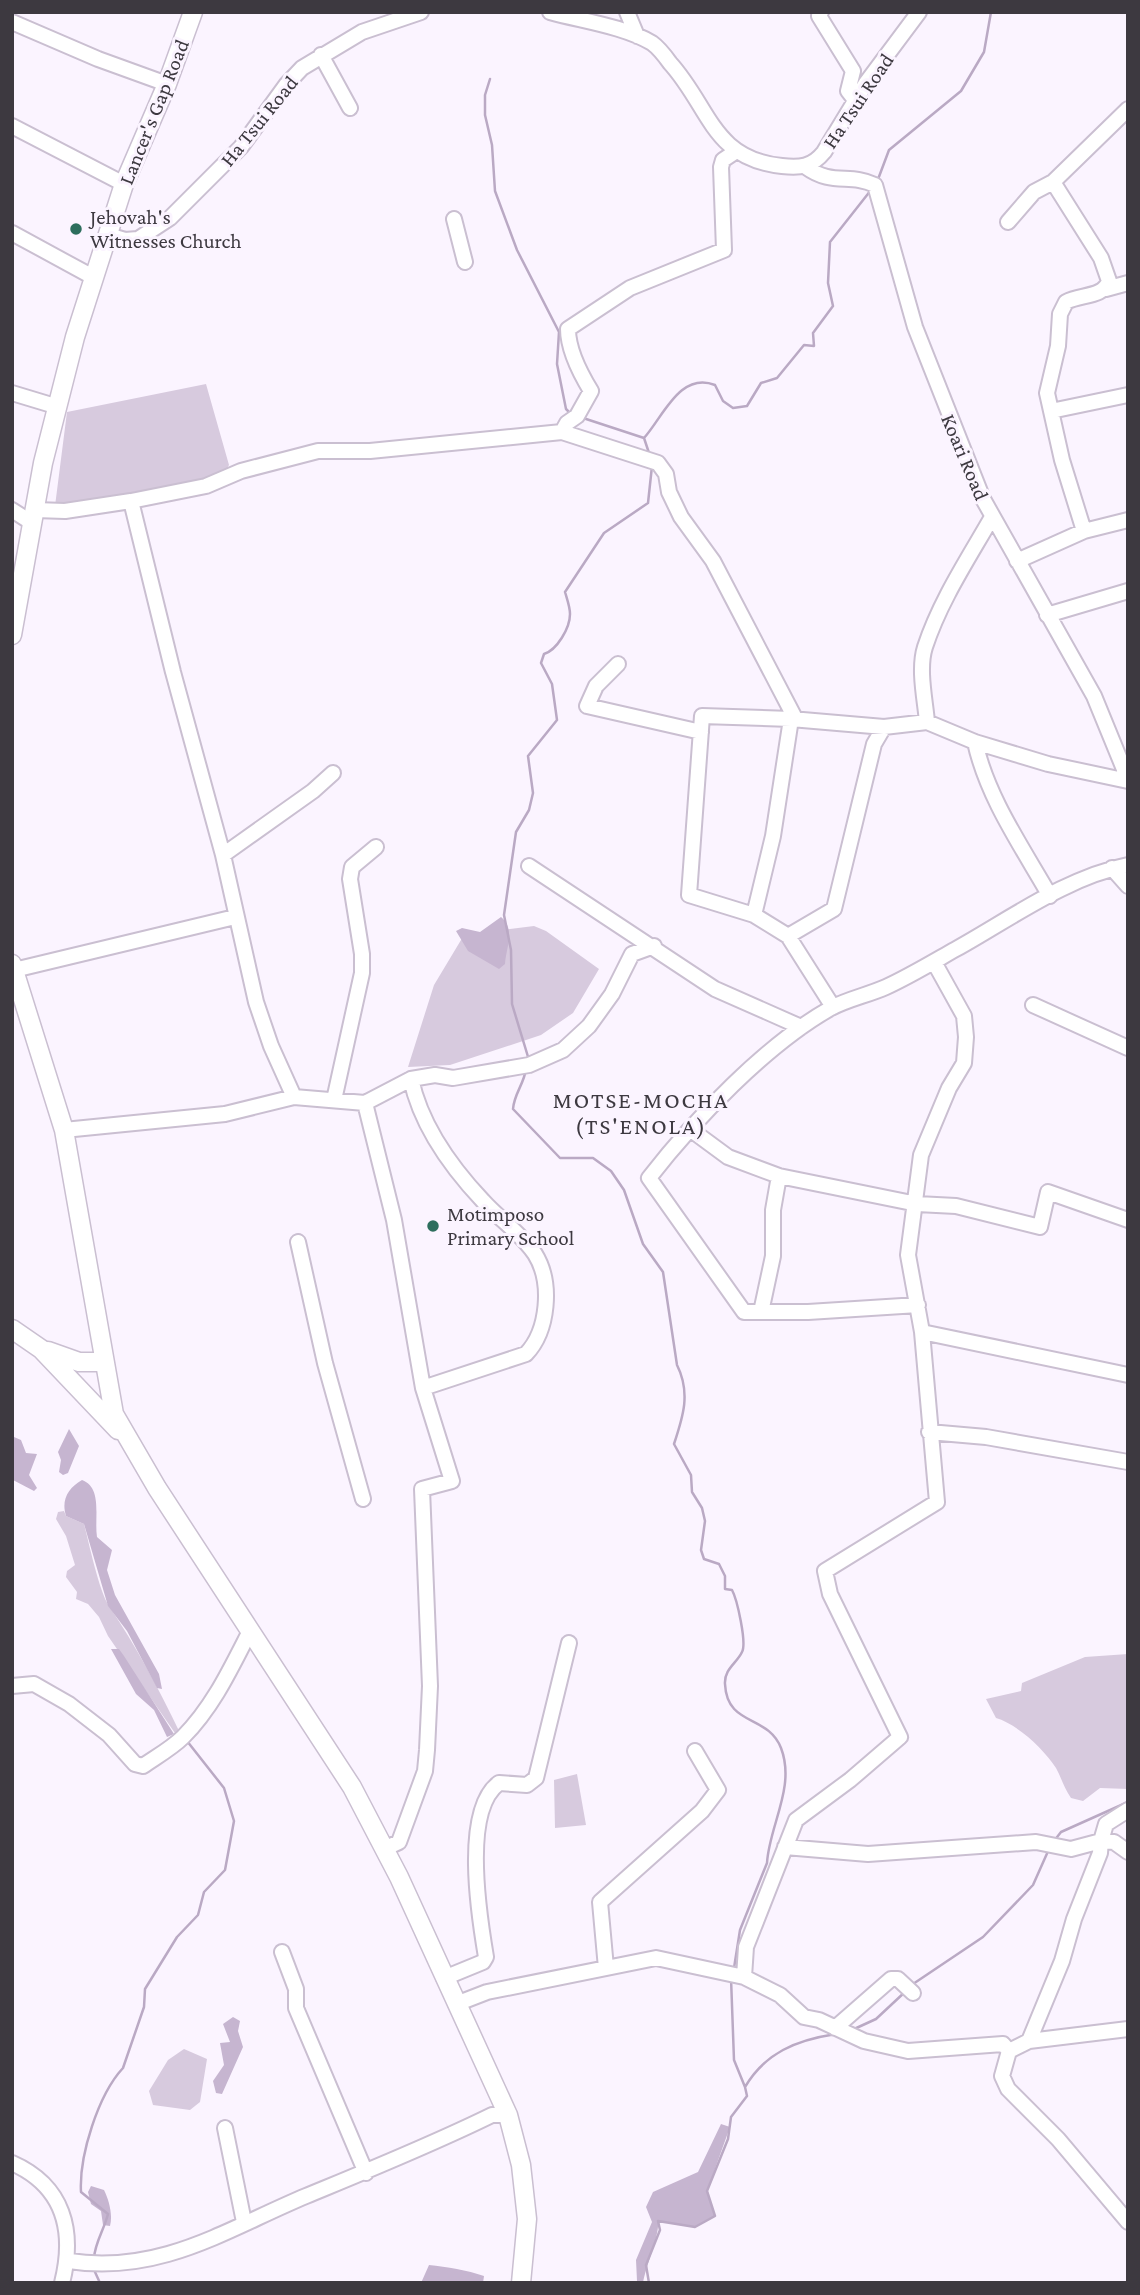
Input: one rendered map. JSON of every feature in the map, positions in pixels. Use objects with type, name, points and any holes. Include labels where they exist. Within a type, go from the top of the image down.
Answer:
[{"type":"main road","name":"Lancer's Gap Road","points":[[12,634],[55,406],[93,276],[124,184],[167,84],[192,12]]},
{"type":"main road","points":[[13,967],[64,1130],[114,1414],[352,1787],[384,1849],[508,2115],[520,2165],[527,2219],[521,2283]]},
{"type":"main road","points":[[12,1329],[41,1349],[127,1438]]},
{"type":"main road","points":[[41,1349],[106,1371]]},
{"type":"main road","points":[[63,1370],[87,1380],[106,1371]]},
{"type":"street","name":"Ha Tsui Road","points":[[105,243],[138,239],[170,218],[241,147],[286,85],[321,55],[362,32],[421,12]]},
{"type":"street","points":[[550,12],[637,36],[654,45],[680,74],[710,122],[735,152],[723,160],[721,167],[724,250],[630,288],[568,329],[572,350],[591,391],[577,416],[567,423],[562,432]]},
{"type":"street","points":[[627,12],[637,36]]},
{"type":"street","points":[[821,12],[819,16],[853,71],[848,91],[855,100]]},
{"type":"street","name":"Ha Tsui Road","points":[[735,152],[778,166],[806,167],[817,161],[855,100],[919,12]]},
{"type":"street","points":[[12,22],[98,59],[167,84]]},
{"type":"street","points":[[321,55],[350,108]]},
{"type":"street","points":[[1008,222],[1034,192],[1054,182],[1128,109]]},
{"type":"street","points":[[12,126],[124,184]]},
{"type":"street","name":"Koari Road","points":[[806,167],[820,177],[865,180],[875,185],[915,327],[938,394],[992,517],[1094,696],[1126,774]]},
{"type":"street","points":[[1054,182],[1108,272],[1106,289]]},
{"type":"street","points":[[454,219],[465,262]]},
{"type":"street","points":[[12,233],[93,276]]},
{"type":"street","points":[[1084,531],[1062,460],[1047,393],[1058,346],[1060,314],[1066,302],[1073,298],[1128,283]]},
{"type":"street","points":[[12,393],[55,406]]},
{"type":"street","points":[[1051,411],[1128,395]]},
{"type":"street","points":[[12,510],[34,517],[131,501],[206,486],[241,471],[318,451],[370,451],[562,432],[658,463],[666,474],[668,492],[681,517],[713,561],[793,719],[773,836],[754,915]]},
{"type":"street","points":[[131,501],[173,672],[223,855],[256,1002],[271,1046],[294,1097]]},
{"type":"street","points":[[927,722],[923,676],[925,648],[947,595],[992,517]]},
{"type":"street","points":[[1017,561],[1084,531],[1128,520]]},
{"type":"street","points":[[1047,615],[1128,591]]},
{"type":"street","points":[[618,664],[596,686],[587,706],[701,732]]},
{"type":"street","points":[[833,1007],[788,936],[754,915],[689,895],[702,716],[793,719],[884,727],[927,722],[975,742],[1048,764],[1126,774]]},
{"type":"street","points":[[788,936],[834,909],[874,744],[884,727]]},
{"type":"street","points":[[975,742],[980,762],[1001,810],[1049,896]]},
{"type":"street","points":[[223,855],[313,791],[332,773]]},
{"type":"street","points":[[334,1100],[362,973],[362,954],[350,879],[352,867],[376,846]]},
{"type":"street","points":[[918,1305],[744,1312],[649,1178],[690,1129],[731,1087],[801,1027],[833,1007],[886,987],[1049,896],[1112,869],[1128,865]]},
{"type":"street","points":[[529,866],[732,998],[801,1027]]},
{"type":"street","points":[[1112,869],[1128,886]]},
{"type":"street","points":[[13,967],[235,917]]},
{"type":"street","points":[[64,1130],[225,1114],[294,1097],[365,1103],[411,1079],[435,1075],[453,1078],[518,1067],[563,1050],[596,1016],[612,994],[632,954],[654,946]]},
{"type":"street","points":[[735,1974],[796,1820],[850,1780],[900,1737],[830,1594],[825,1572],[937,1502],[922,1332],[908,1255],[917,1204],[921,1155],[949,1088],[964,1063],[966,1037],[964,1016],[934,961]]},
{"type":"street","points":[[1032,1005],[1128,1048]]},
{"type":"street","points":[[411,1079],[414,1094],[436,1144],[482,1201],[536,1255],[546,1296],[537,1343],[526,1354],[423,1388]]},
{"type":"street","points":[[365,1103],[394,1220],[423,1388],[452,1481],[422,1489],[430,1686],[425,1771],[399,1842],[384,1849]]},
{"type":"street","points":[[690,1129],[728,1157],[779,1176],[917,1204],[956,1206],[1040,1227],[1048,1192],[1128,1220]]},
{"type":"street","points":[[761,1312],[773,1256],[773,1210],[779,1176]]},
{"type":"street","points":[[298,1242],[325,1363],[363,1499]]},
{"type":"street","points":[[922,1332],[1128,1375]]},
{"type":"street","points":[[929,1432],[986,1437],[1128,1462]]},
{"type":"street","points":[[12,1686],[34,1684],[47,1690],[88,1717],[135,1764],[143,1766],[183,1737],[205,1712],[250,1631]]},
{"type":"street","points":[[444,1978],[483,1962],[486,1956],[474,1853],[481,1812],[491,1789],[499,1783],[527,1785],[536,1778],[569,1643]]},
{"type":"street","points":[[606,1968],[600,1902],[702,1811],[718,1790],[695,1751]]},
{"type":"street","points":[[1029,2041],[1062,1961],[1074,1919],[1100,1853],[1106,1824],[1128,1810]]},
{"type":"street","points":[[785,1847],[868,1854],[1036,1842],[1071,1849],[1101,1841],[1114,1842],[1128,1852]]},
{"type":"street","points":[[282,1952],[296,1989],[296,2008],[366,2173]]},
{"type":"street","points":[[456,2004],[488,1992],[556,1981],[656,1958],[735,1974],[780,1996],[804,2017],[819,2020],[864,2041],[908,2051],[1003,2044],[1009,2050]]},
{"type":"street","points":[[835,2028],[891,1979],[898,1979],[913,1993]]},
{"type":"street","points":[[1009,2050],[1029,2041],[1128,2029]]},
{"type":"street","points":[[1009,2050],[1003,2076],[1008,2089],[1058,2139],[1126,2217]]},
{"type":"street","points":[[69,2262],[85,2264],[159,2258],[205,2244],[244,2222],[366,2173],[492,2115],[508,2115]]},
{"type":"street","points":[[225,2128],[244,2222]]},
{"type":"street","points":[[12,2163],[42,2182],[53,2195],[65,2219],[69,2262],[62,2283]]},
{"type":"shaded area","points":[[206,384],[229,465],[223,476],[55,506],[67,412]]},
{"type":"shaded area","points":[[501,917],[508,927],[509,939],[505,964],[499,969],[468,951],[456,931],[462,928],[480,932]]},
{"type":"shaded area","points":[[534,926],[546,931],[599,969],[573,1013],[541,1035],[450,1065],[408,1067],[434,985],[464,935]]},
{"type":"shaded area","points":[[69,1429],[79,1446],[68,1473],[63,1475],[59,1472],[61,1460],[58,1452]]},
{"type":"shaded area","points":[[14,1437],[21,1440],[26,1453],[37,1454],[29,1475],[37,1488],[34,1491],[13,1480]]},
{"type":"shaded area","points":[[82,1480],[89,1484],[95,1497],[97,1537],[112,1550],[107,1570],[115,1595],[159,1674],[162,1689],[157,1688],[127,1631],[108,1606],[84,1524],[66,1516],[64,1505],[67,1495]]},
{"type":"shaded area","points":[[64,1511],[66,1516],[84,1524],[105,1599],[155,1684],[180,1733],[177,1736],[108,1636],[99,1617],[88,1604],[76,1599],[77,1592],[66,1577],[67,1571],[75,1565],[66,1536],[56,1519],[58,1512]]},
{"type":"shaded area","points":[[111,1649],[119,1649],[174,1734],[167,1737],[154,1710],[136,1694]]},
{"type":"shaded area","points":[[1128,1654],[1128,1789],[1100,1788],[1083,1801],[1071,1798],[1045,1753],[1021,1731],[996,1718],[986,1699],[1021,1691],[1022,1683],[1085,1657]]},
{"type":"shaded area","points":[[577,1774],[586,1825],[555,1828],[554,1780]]},
{"type":"shaded area","points":[[233,2017],[240,2021],[238,2031],[243,2047],[222,2094],[216,2093],[213,2081],[224,2065],[220,2043],[230,2042],[223,2024]]},
{"type":"shaded area","points":[[184,2049],[207,2059],[200,2102],[190,2110],[153,2105],[149,2091],[168,2060]]},
{"type":"shaded area","points":[[721,2124],[730,2127],[707,2191],[715,2216],[695,2227],[658,2221],[643,2283],[637,2281],[636,2260],[652,2222],[646,2207],[653,2192],[698,2172]]},
{"type":"shaded area","points":[[91,2186],[104,2190],[110,2208],[110,2226],[103,2225],[101,2211],[91,2204],[88,2192]]},
{"type":"shaded area","points":[[429,2265],[484,2276],[483,2283],[421,2283]]},
{"type":"waterway","points":[[877,182],[889,150],[961,91],[984,52],[991,12]]},
{"type":"waterway","points":[[490,79],[485,95],[485,115],[492,145],[495,191],[517,250],[559,332],[557,364],[566,409],[571,414]]},
{"type":"waterway","points":[[649,453],[644,438],[682,390],[703,382],[715,385],[723,401],[733,408],[747,406],[761,383],[777,378],[804,345],[814,346],[813,333],[833,306],[828,283],[830,242],[871,190]]},
{"type":"waterway","points":[[580,417],[644,438]]},
{"type":"waterway","points":[[529,1060],[512,1004],[511,950],[504,915],[516,832],[529,810],[533,793],[528,756],[557,720],[552,684],[541,663],[544,654],[558,643],[568,626],[570,611],[565,592],[604,533],[648,503],[652,466]]},
{"type":"waterway","points":[[526,1069],[513,1109],[560,1158],[593,1158],[611,1171],[624,1190],[643,1244],[663,1272],[677,1365],[685,1395],[683,1415],[674,1444],[691,1475],[692,1492],[702,1508],[705,1521],[701,1550],[704,1559],[719,1564],[725,1576],[725,1589],[732,1590],[739,1611],[743,1647],[725,1679],[727,1698],[740,1714],[775,1737],[785,1763],[784,1792],[767,1863],[740,1930],[734,1968]]},
{"type":"waterway","points":[[94,2258],[108,2214],[81,2192],[83,2161],[92,2127],[106,2094],[123,2068],[144,2007],[145,1989],[177,1937],[198,1915],[204,1892],[225,1870],[234,1821],[224,1788],[187,1741]]},
{"type":"waterway","points":[[1054,1841],[1061,1832],[1128,1802]]},
{"type":"waterway","points":[[913,1984],[983,1937],[1033,1885],[1049,1849]]},
{"type":"waterway","points":[[731,1978],[734,2060],[745,2087]]},
{"type":"waterway","points":[[852,2030],[876,2019],[906,1991]]},
{"type":"waterway","points":[[649,2283],[646,2265],[660,2230],[658,2221],[695,2227],[715,2216],[707,2191],[728,2139],[731,2117],[747,2096],[745,2087],[753,2075],[772,2057],[795,2044],[836,2034]]},
{"type":"waterway","points":[[95,2272],[100,2283]]},
{"type":"place","name":"Jehovah's Witnesses Church","points":[[76,229]]},
{"type":"place","name":"Motimposo Primary School","points":[[433,1226]]},
{"type":"district","name":"MOTSE-MOCHA (TS'ENOLA)","points":[[641,1113]]}]
